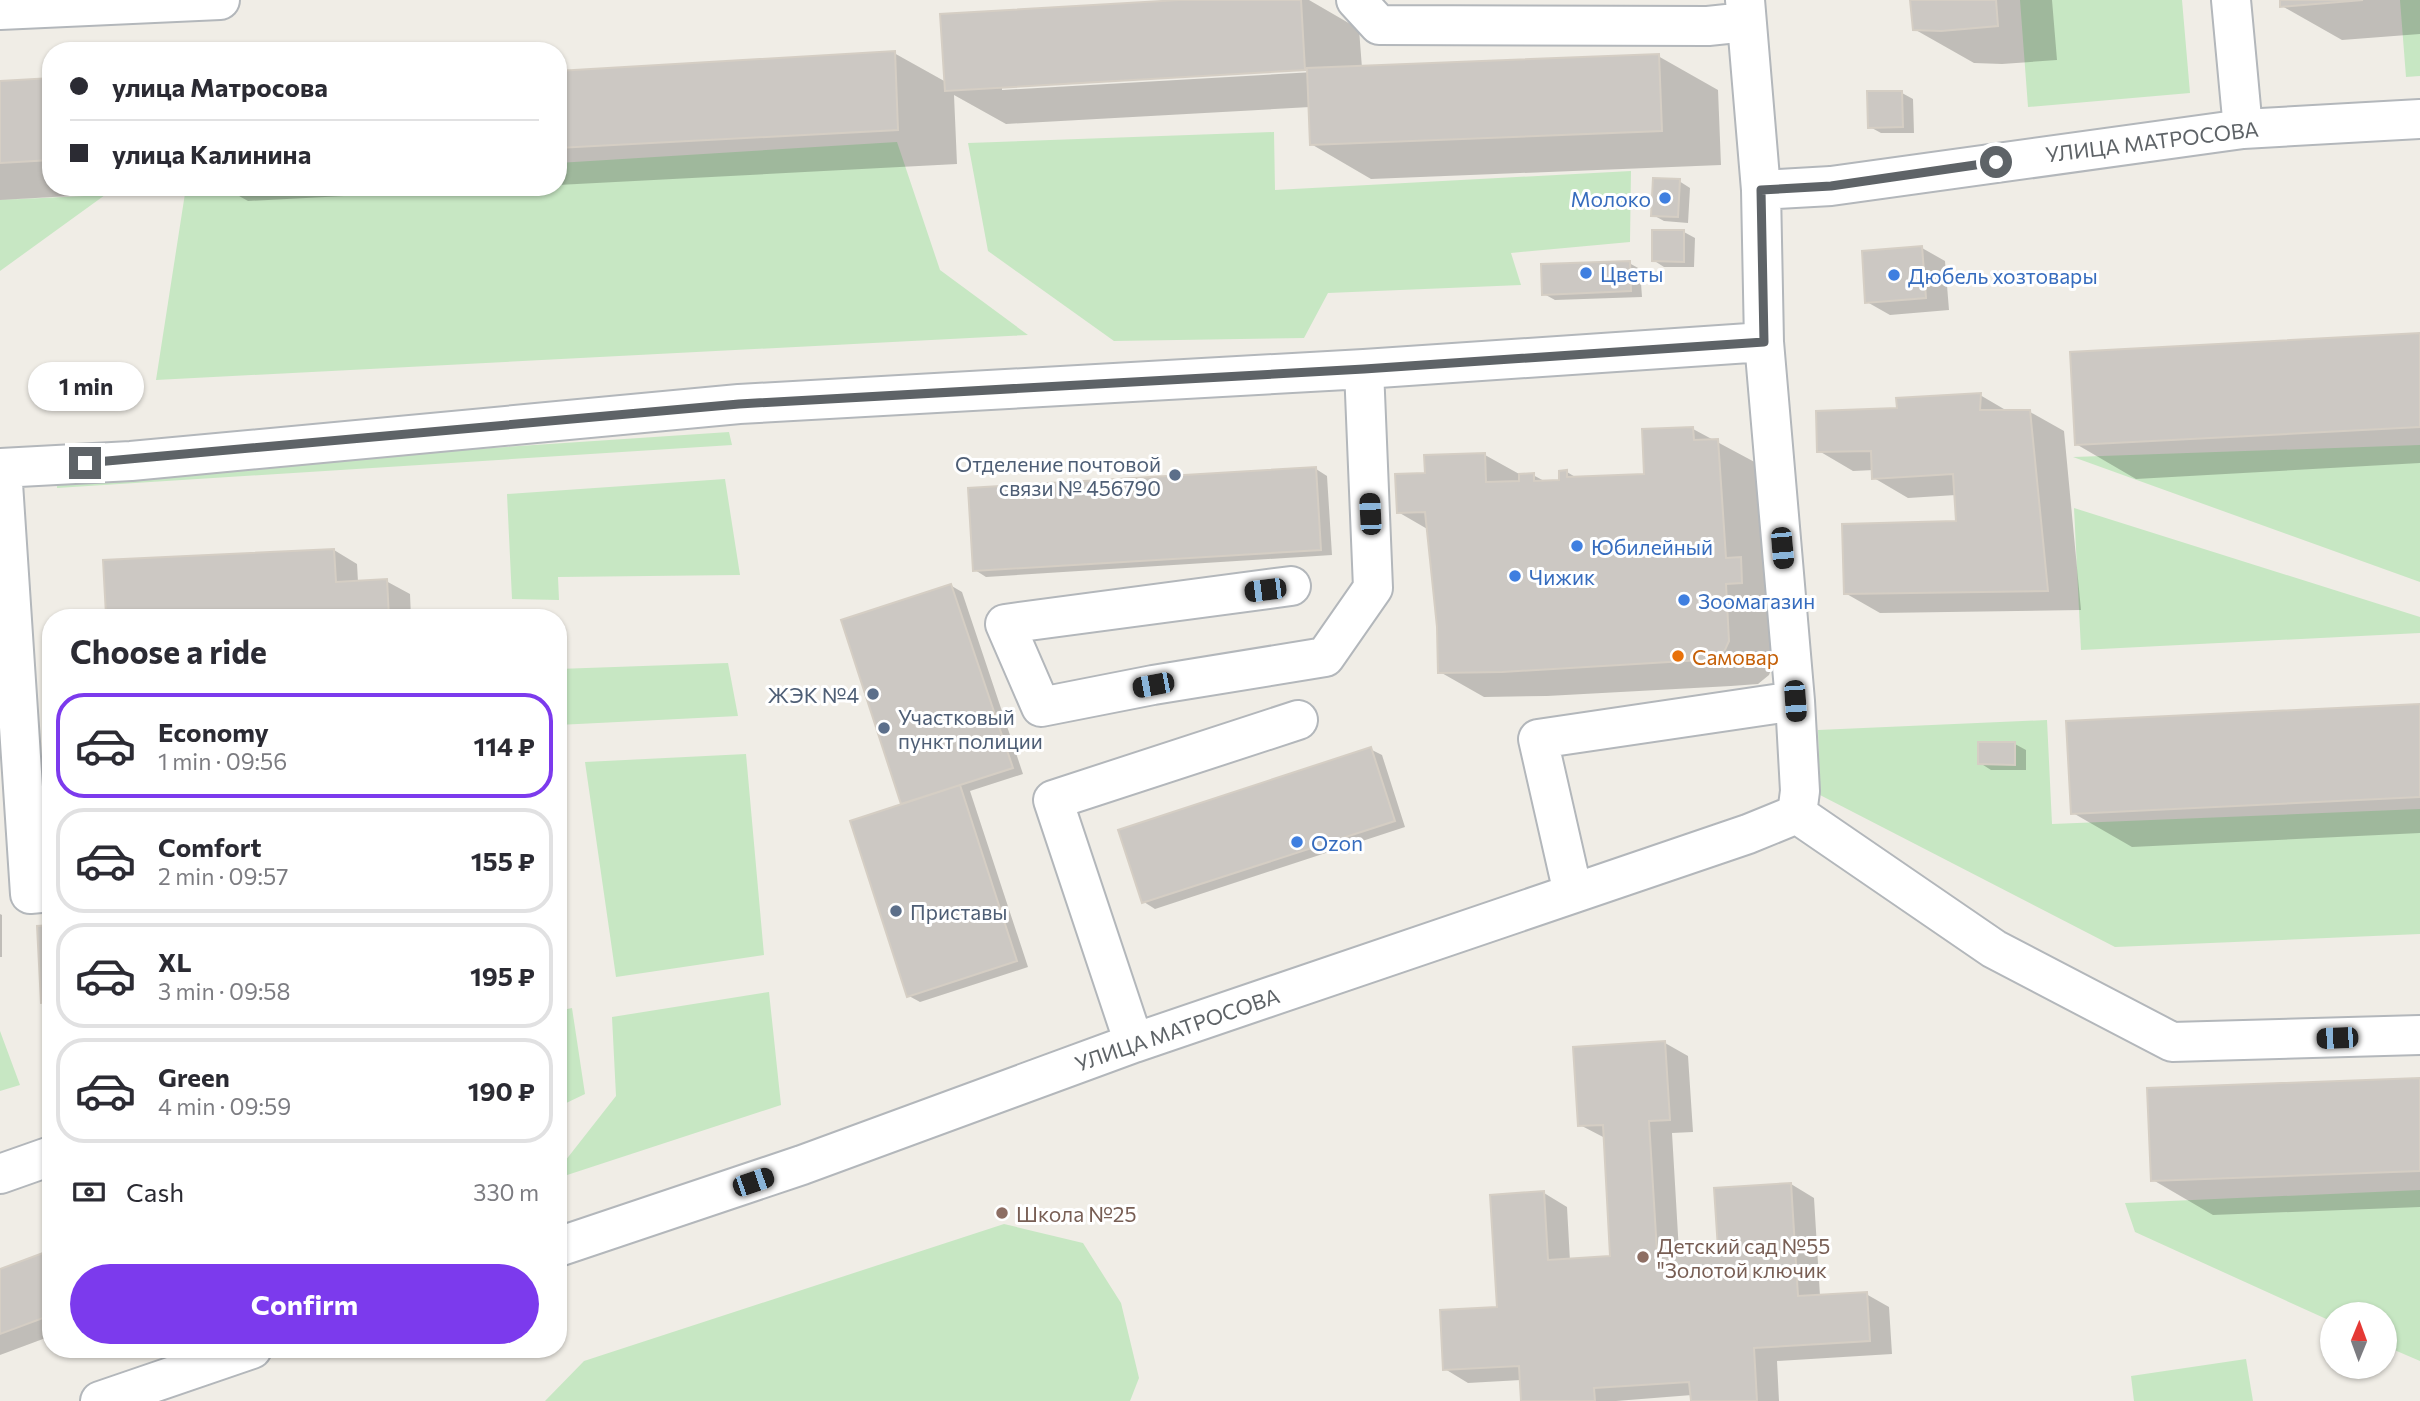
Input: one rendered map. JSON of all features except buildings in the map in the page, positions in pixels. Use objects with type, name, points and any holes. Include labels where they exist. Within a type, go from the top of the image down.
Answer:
[{"type":"street","points":[[0,10],[220,0]]},
{"type":"street","points":[[1356,0],[1378,25],[1708,26],[1746,11],[1761,190],[1764,342],[1795,701],[1800,791],[1797,814],[1994,949],[2172,1042],[2420,1035]]},
{"type":"street","points":[[2231,0],[2243,129]]},
{"type":"street","name":"УЛИЦА МАТРОСОВА","points":[[1761,190],[1831,186],[2243,129],[2420,119]]},
{"type":"street","points":[[42,893],[30,894],[1,468],[131,461],[739,404],[1364,369],[1764,342]]},
{"type":"street","points":[[1291,586],[1004,624],[1041,707],[1325,657],[1373,588],[1364,369]]},
{"type":"street","points":[[1573,893],[1538,739],[1795,701]]},
{"type":"street","points":[[1134,1043],[1054,800],[1298,720]]},
{"type":"street","name":"УЛИЦА МАТРОСОВА","points":[[567,1244],[802,1165],[1134,1043],[1748,834],[1797,814]]},
{"type":"street","points":[[0,1174],[42,1159]]},
{"type":"street","points":[[100,1401],[226,1358]]},
{"type":"green space","points":[[2020,0],[2182,0],[2190,93],[2028,107]]},
{"type":"green space","points":[[2400,0],[2420,0],[2420,76],[2406,77]]},
{"type":"green space","points":[[1274,132],[1275,190],[1631,171],[1630,242],[1511,253],[1521,285],[1328,293],[1304,338],[1114,341],[988,251],[968,143]]},
{"type":"green space","points":[[897,142],[940,270],[1028,335],[156,380],[185,196],[567,196],[567,162]]},
{"type":"green space","points":[[84,196],[104,196],[0,271],[0,200]]},
{"type":"green space","points":[[729,432],[732,445],[57,488],[57,477]]},
{"type":"green space","points":[[2420,445],[2420,582],[2073,457]]},
{"type":"green space","points":[[725,479],[740,575],[558,577],[559,600],[512,599],[507,494]]},
{"type":"green space","points":[[2074,508],[2420,617],[2420,633],[2081,650]]},
{"type":"green space","points":[[728,663],[738,716],[567,725],[567,669]]},
{"type":"green space","points":[[2047,720],[2052,824],[2420,809],[2420,934],[2115,947],[1820,795],[1818,730]]},
{"type":"green space","points":[[746,754],[764,955],[616,977],[585,762]]},
{"type":"green space","points":[[769,992],[781,1105],[567,1175],[567,1159],[616,1096],[612,1017]]},
{"type":"green space","points":[[572,1008],[585,1094],[567,1103],[567,1009]]},
{"type":"green space","points":[[0,1031],[20,1085],[0,1091]]},
{"type":"green space","points":[[2420,1190],[2420,1361],[2398,1352],[2398,1302],[2320,1302],[2320,1316],[2135,1232],[2125,1203]]},
{"type":"green space","points":[[1004,1224],[1083,1243],[1121,1303],[1139,1378],[1130,1401],[545,1401],[584,1361]]},
{"type":"green space","points":[[2246,1359],[2253,1401],[2134,1401],[2131,1376]]},
{"type":"place","name":"Молоко","points":[[1665,198]]},
{"type":"place","name":"Цветы","points":[[1586,273]]},
{"type":"place","name":"Дюбель хозтовары","points":[[1894,275]]},
{"type":"place","name":"Отделение почтовой связи № 456790","points":[[1175,475]]},
{"type":"place","name":"Юбилейный","points":[[1577,546]]},
{"type":"place","name":"Чижик","points":[[1515,576]]},
{"type":"place","name":"Зоомагазин","points":[[1684,600]]},
{"type":"place","name":"Самовар","points":[[1678,656]]},
{"type":"place","name":"ЖЭК №4","points":[[873,694]]},
{"type":"place","name":"Участковый пункт полиции","points":[[884,728]]},
{"type":"place","name":"Ozon","points":[[1297,842]]},
{"type":"place","name":"Приставы","points":[[896,911]]},
{"type":"place","name":"Школа №25","points":[[1002,1213]]},
{"type":"place","name":"Детский сад №55 \"Золотой ключик","points":[[1643,1257]]},
{"type":"route","points":[[85,463],[131,461],[739,404],[1364,369],[1764,342],[1761,190],[1831,186],[1996,162]]}]
